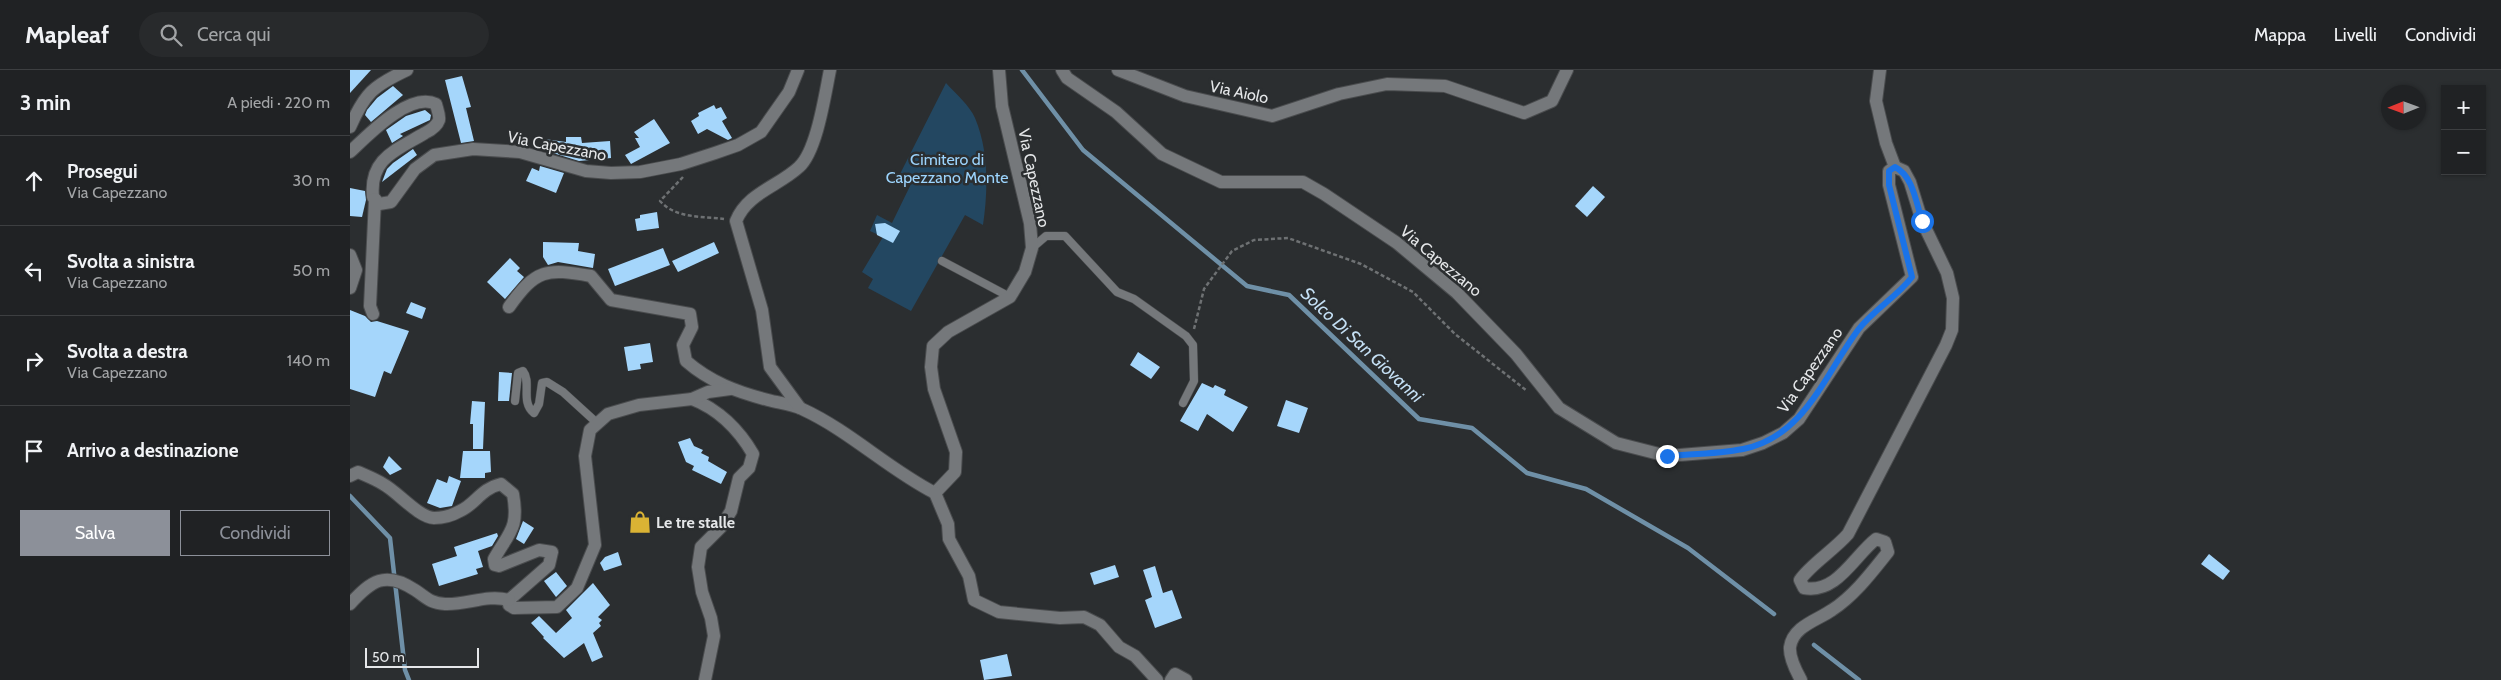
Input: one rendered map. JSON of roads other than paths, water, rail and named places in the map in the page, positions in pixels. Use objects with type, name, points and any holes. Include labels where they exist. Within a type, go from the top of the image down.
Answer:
[{"type":"street","points":[[350,127],[360,104],[373,88],[407,70]]},
{"type":"street","name":"Via Capezzano","points":[[375,199],[379,204],[391,202],[415,169],[434,155],[473,149],[520,152],[586,170],[611,173],[640,172],[681,164],[738,145],[761,132],[789,92],[798,70]]},
{"type":"street","points":[[800,408],[770,366],[762,310],[736,221],[738,214],[754,196],[800,167],[807,157],[823,106],[830,70]]},
{"type":"street","name":"Via Capezzano","points":[[934,493],[955,472],[956,452],[934,389],[931,367],[933,346],[948,332],[1010,297],[1025,272],[1032,248],[1030,223],[1002,106],[999,70]]},
{"type":"street","name":"Via Capezzano","points":[[1062,70],[1068,78],[1116,112],[1162,154],[1221,182],[1302,182],[1324,194],[1397,243],[1457,293],[1516,354],[1559,408],[1616,443],[1667,456],[1742,450],[1764,443],[1783,433],[1798,419],[1859,328],[1906,285],[1912,277],[1911,268],[1889,185],[1889,171],[1895,167]]},
{"type":"street","name":"Via Aiolo","points":[[1118,70],[1186,96],[1272,116],[1338,94],[1387,84],[1445,86],[1524,113],[1552,101],[1567,70]]},
{"type":"street","points":[[1800,680],[1792,660],[1790,646],[1800,628],[1833,610],[1871,574],[1888,552],[1885,542],[1876,539],[1832,583],[1814,590],[1804,588],[1800,580],[1805,572],[1833,550],[1848,534],[1952,330],[1953,298],[1947,273],[1922,221],[1910,182],[1904,171],[1895,167],[1886,143],[1876,100],[1880,70]]},
{"type":"street","points":[[350,152],[383,122],[403,109],[428,100],[436,104],[439,120],[434,128],[388,155],[374,172],[372,186],[375,199],[370,306],[373,314]]},
{"type":"street","points":[[350,255],[356,270],[350,288]]},
{"type":"street","points":[[509,307],[534,277],[558,270],[591,276],[611,300],[690,314],[692,327],[684,345],[686,361],[710,380],[730,389],[800,408],[838,428],[917,484],[934,493],[948,524],[949,539],[969,576],[974,600],[999,612],[1060,618],[1084,617],[1100,625],[1119,648],[1135,656],[1157,680]]},
{"type":"street","points":[[509,600],[509,605],[514,608],[557,607],[577,588],[582,580],[595,545],[585,456],[590,430],[597,423],[608,414],[639,406],[692,399],[708,392],[730,389]]},
{"type":"street","points":[[692,399],[709,406],[744,440],[753,454],[748,468],[739,478],[731,511],[721,528],[702,547],[699,576],[714,636],[705,680]]},
{"type":"street","points":[[350,476],[358,472],[384,484],[405,498],[422,514],[434,518],[463,510],[491,486],[501,484],[513,494],[516,515],[513,529],[494,558],[495,565],[500,566],[539,550],[552,552],[549,565],[509,600]]},
{"type":"street","points":[[350,604],[371,583],[381,579],[394,579],[416,591],[426,600],[445,604],[495,596],[509,600]]},
{"type":"street","points":[[1171,680],[1175,674],[1186,680]]},
{"type":"lane","points":[[1032,248],[1046,236],[1065,236],[1117,292],[1134,299],[1186,336],[1193,345],[1194,381],[1183,403]]},
{"type":"lane","points":[[942,261],[1010,297]]},
{"type":"lane","points":[[515,401],[516,378],[518,373],[523,371],[526,375],[528,405],[534,413],[539,404],[542,383],[547,382],[563,392],[597,423]]},
{"type":"waterway","name":"Solco Di San Giovanni","points":[[1022,70],[1083,150],[1247,286],[1289,295],[1419,419],[1472,428],[1527,473],[1586,489],[1688,548],[1774,614]]},
{"type":"waterway","points":[[350,496],[390,538],[405,670],[409,680]]},
{"type":"waterway","name":"Solco Di San Giovanni","points":[[1814,645],[1859,680]]},
{"type":"place","name":"Le tre stalle","points":[[640,522]]},
{"type":"park label","name":"Cimitero di Capezzano Monte","points":[[947,168]]}]
